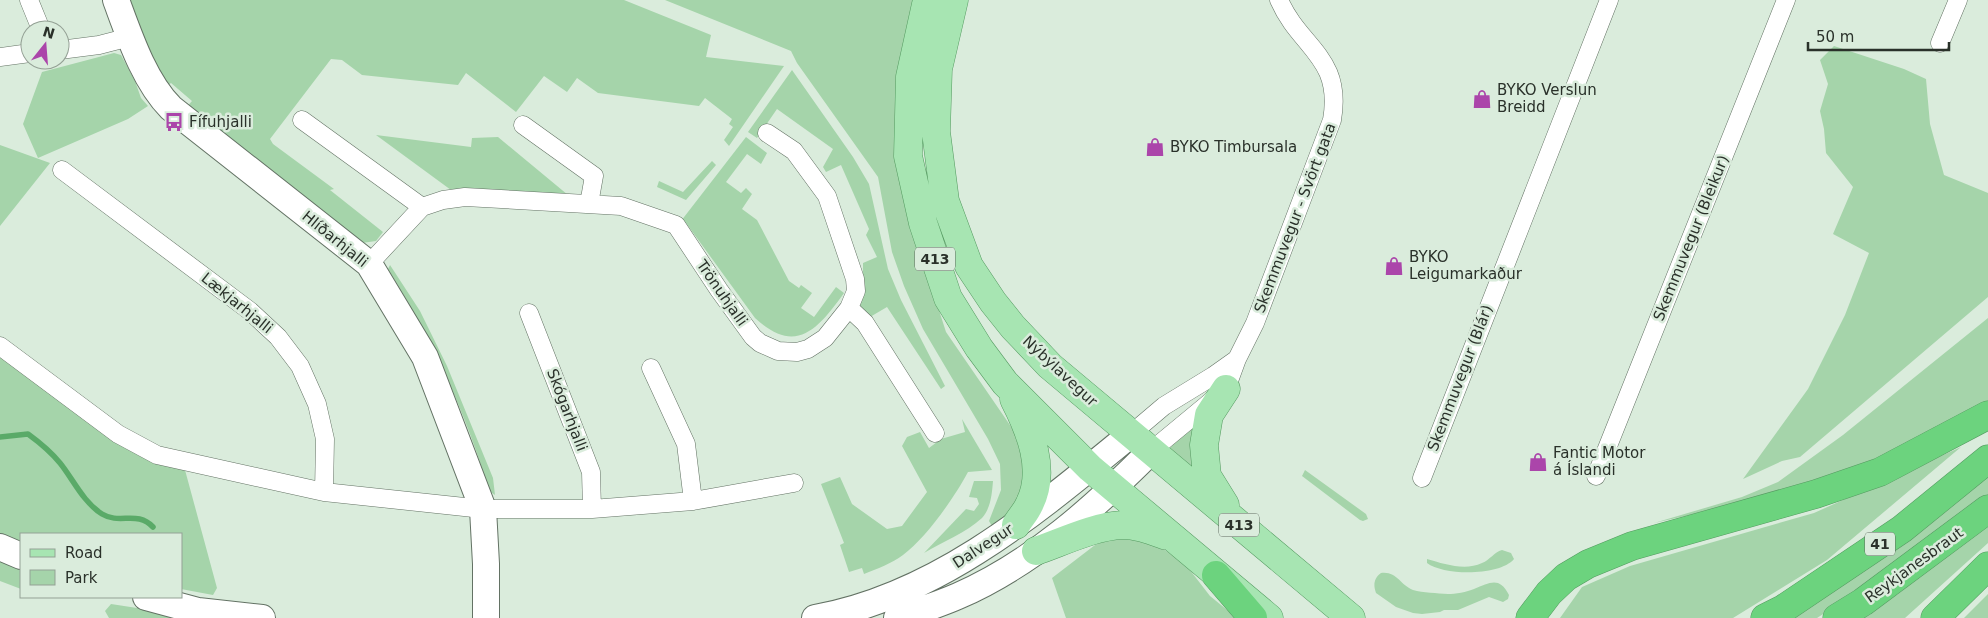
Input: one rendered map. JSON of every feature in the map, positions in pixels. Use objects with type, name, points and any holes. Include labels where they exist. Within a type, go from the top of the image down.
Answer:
[{"type":"highway","points":[[1534,615],[1549,593],[1566,577],[1588,564],[1632,546],[1816,494],[1880,472],[1988,416]]},
{"type":"highway","name":"41","points":[[1765,618],[1783,609],[1902,529],[1988,459]]},
{"type":"highway","name":"Reykjanesbraut","points":[[1838,618],[1863,602],[1988,509]]},
{"type":"highway","points":[[1934,618],[1984,572]]},
{"type":"highway","points":[[1216,575],[1253,618]]},
{"type":"main road","name":"413","points":[[927,0],[910,77],[908,156],[923,223],[948,298],[979,348],[1005,382],[1090,468],[1269,618]]},
{"type":"main road","name":"Nýbýlavegur","points":[[954,0],[938,68],[936,132],[944,202],[969,266],[993,302],[1050,366],[1351,618]]},
{"type":"main road","points":[[1005,382],[1026,422],[1037,469],[1035,489],[1030,504],[1016,524]]},
{"type":"main road","points":[[1226,389],[1209,415],[1204,446],[1204,461],[1207,476],[1215,491],[1242,528]]},
{"type":"main road","points":[[1036,551],[1090,532],[1122,525],[1144,528],[1174,539]]},
{"type":"street","points":[[29,0],[37,20]]},
{"type":"street","name":"Hlíðarhjalli","points":[[116,0],[130,37],[160,96],[171,108],[369,264],[425,357],[483,509],[486,618]]},
{"type":"street","name":"Skemmuvegur - Svört gata","points":[[1226,389],[1237,359],[1259,314],[1329,130],[1334,109],[1333,87],[1326,66],[1288,17],[1279,0]]},
{"type":"street","name":"Skemmuvegur (Blár)","points":[[1422,478],[1609,0]]},
{"type":"street","name":"Skemmuvegur (Bleikur)","points":[[1596,476],[1786,0]]},
{"type":"street","points":[[1940,43],[1958,0]]},
{"type":"street","points":[[70,49],[99,45],[130,37]]},
{"type":"street","points":[[0,57],[20,54]]},
{"type":"street","points":[[302,120],[422,207]]},
{"type":"street","points":[[523,125],[594,176],[589,204]]},
{"type":"street","name":"Trönuhjalli","points":[[369,264],[422,207],[443,200],[466,197],[621,206],[676,225],[753,337],[769,348],[787,353],[808,349],[825,338],[849,308],[856,291],[855,279],[828,196],[794,151],[767,133]]},
{"type":"street","name":"Lækjarhjalli","points":[[62,170],[250,311],[278,337],[300,366],[317,404],[325,438],[324,492]]},
{"type":"street","points":[[849,308],[865,323],[936,433]]},
{"type":"street","name":"Skógarhjalli","points":[[529,313],[591,472],[592,510]]},
{"type":"street","points":[[0,346],[118,434],[157,455],[324,492],[483,509],[592,510],[693,502],[794,483]]},
{"type":"street","name":"Skemmuvegur - Svört gata","points":[[1141,443],[1164,406],[1194,389],[1237,359]]},
{"type":"street","points":[[651,368],[686,444],[693,502]]},
{"type":"street","points":[[1141,443],[1226,389]]},
{"type":"street","name":"Dalvegur","points":[[815,618],[840,614],[883,599],[960,563],[1016,524],[1090,468],[1141,443]]},
{"type":"street","name":"Dalvegur","points":[[897,618],[958,596],[1012,567],[1036,551],[1070,526],[1114,488],[1141,443]]},
{"type":"street","points":[[0,547],[20,556]]},
{"type":"street","points":[[150,598],[207,614],[262,618]]},
{"type":"green space","points":[[126,0],[624,0],[711,35],[706,57],[784,66],[729,146],[724,140],[733,127],[729,124],[732,119],[705,98],[699,106],[598,93],[577,78],[567,92],[544,76],[516,112],[466,73],[458,85],[362,75],[342,60],[331,59],[270,139],[273,144],[334,189],[330,190],[383,232],[376,241],[362,243],[185,109],[192,101],[171,83],[164,88]]},
{"type":"green space","points":[[665,0],[915,0],[924,264],[946,332],[1021,441],[1028,457],[1024,502],[993,528],[989,521],[1001,490],[1000,464],[988,439],[923,329],[904,286],[892,252],[878,177],[797,63],[791,51]]},
{"type":"green space","points":[[1834,46],[1904,69],[1926,79],[1930,124],[1944,175],[1988,193],[1988,297],[1800,457],[1782,461],[1743,479],[1808,389],[1845,315],[1869,253],[1833,234],[1853,187],[1826,153],[1820,111],[1828,84],[1820,60]]},
{"type":"green space","points":[[114,53],[121,55],[135,81],[141,98],[148,106],[128,119],[38,158],[23,124],[42,72],[70,70],[70,65]]},
{"type":"green space","points":[[792,70],[853,157],[869,184],[888,269],[901,300],[945,386],[941,389],[887,307],[870,317],[858,307],[863,280],[863,263],[877,257],[866,235],[869,229],[841,165],[826,172],[823,167],[833,149],[777,109],[757,138],[748,132]]},
{"type":"green space","points":[[376,135],[471,147],[472,138],[498,137],[568,195],[451,190]]},
{"type":"green space","points":[[746,137],[767,153],[761,164],[747,154],[726,182],[741,193],[746,188],[752,194],[742,209],[757,220],[789,281],[799,288],[801,285],[812,293],[801,308],[814,317],[836,287],[844,293],[815,327],[805,333],[794,336],[783,335],[770,329],[755,318],[686,223],[681,221]]},
{"type":"green space","points":[[0,145],[50,163],[0,226]]},
{"type":"green space","points":[[712,161],[716,165],[686,200],[657,187],[659,181],[683,192]]},
{"type":"green space","points":[[390,265],[420,311],[447,366],[493,478],[495,495],[489,491],[470,433],[446,376],[419,322],[388,269]]},
{"type":"green space","points":[[1988,318],[1988,405],[1902,450],[1788,493],[1654,523],[1742,497],[1778,482],[1843,435]]},
{"type":"green space","points":[[0,353],[185,470],[217,588],[213,595],[182,589],[182,533],[20,533],[20,543],[0,536]]},
{"type":"green space","points":[[962,419],[992,470],[968,472],[939,517],[921,539],[903,555],[864,574],[862,568],[849,572],[840,545],[844,543],[821,484],[840,477],[852,504],[887,529],[902,526],[927,492],[902,446],[907,437],[920,432],[929,448],[941,439],[965,432]]},
{"type":"green space","points":[[1198,424],[1201,485],[1166,452],[1181,436]]},
{"type":"green space","points":[[1961,447],[1827,560],[1733,618],[1560,618],[1582,587],[1630,566],[1814,513]]},
{"type":"green space","points":[[1305,470],[1366,514],[1368,519],[1360,520],[1302,476]]},
{"type":"green space","points":[[1988,473],[1988,496],[1891,570],[1817,618],[1786,618]]},
{"type":"green space","points":[[974,481],[993,481],[991,500],[985,514],[969,528],[924,553],[966,509],[974,511],[979,504],[977,498],[969,497]]},
{"type":"green space","points":[[1988,522],[1988,543],[1905,618],[1860,618],[1898,594]]},
{"type":"green space","points":[[1134,538],[1159,546],[1186,565],[1210,596],[1237,618],[1066,618],[1052,578],[1095,545],[1109,540]]},
{"type":"green space","points":[[1502,550],[1511,553],[1514,559],[1507,565],[1497,569],[1458,572],[1435,567],[1427,563],[1427,559],[1462,567],[1475,565],[1485,562]]},
{"type":"green space","points":[[0,559],[20,567],[20,589],[0,581]]},
{"type":"green space","points":[[1381,573],[1391,574],[1409,588],[1421,592],[1454,594],[1498,583],[1502,585],[1509,595],[1508,599],[1503,602],[1489,597],[1458,610],[1444,610],[1422,614],[1413,613],[1396,607],[1376,593],[1375,582]]},
{"type":"green space","points":[[1988,594],[1988,618],[1964,618]]},
{"type":"green space","points":[[111,604],[150,610],[178,618],[109,618],[105,611]]},
{"type":"waterway","points":[[0,437],[28,434],[45,447],[65,469],[84,497],[95,509],[109,517],[141,519],[153,527]]},
{"type":"place","name":"BYKO Verslun Breidd","points":[[1482,99]]},
{"type":"place","name":"Fífuhjalli","points":[[174,122]]},
{"type":"place","name":"BYKO Timbursala","points":[[1155,147]]},
{"type":"place","name":"BYKO Leigumarkaður","points":[[1394,266]]},
{"type":"place","name":"Fantic Motor á Íslandi","points":[[1538,462]]}]
